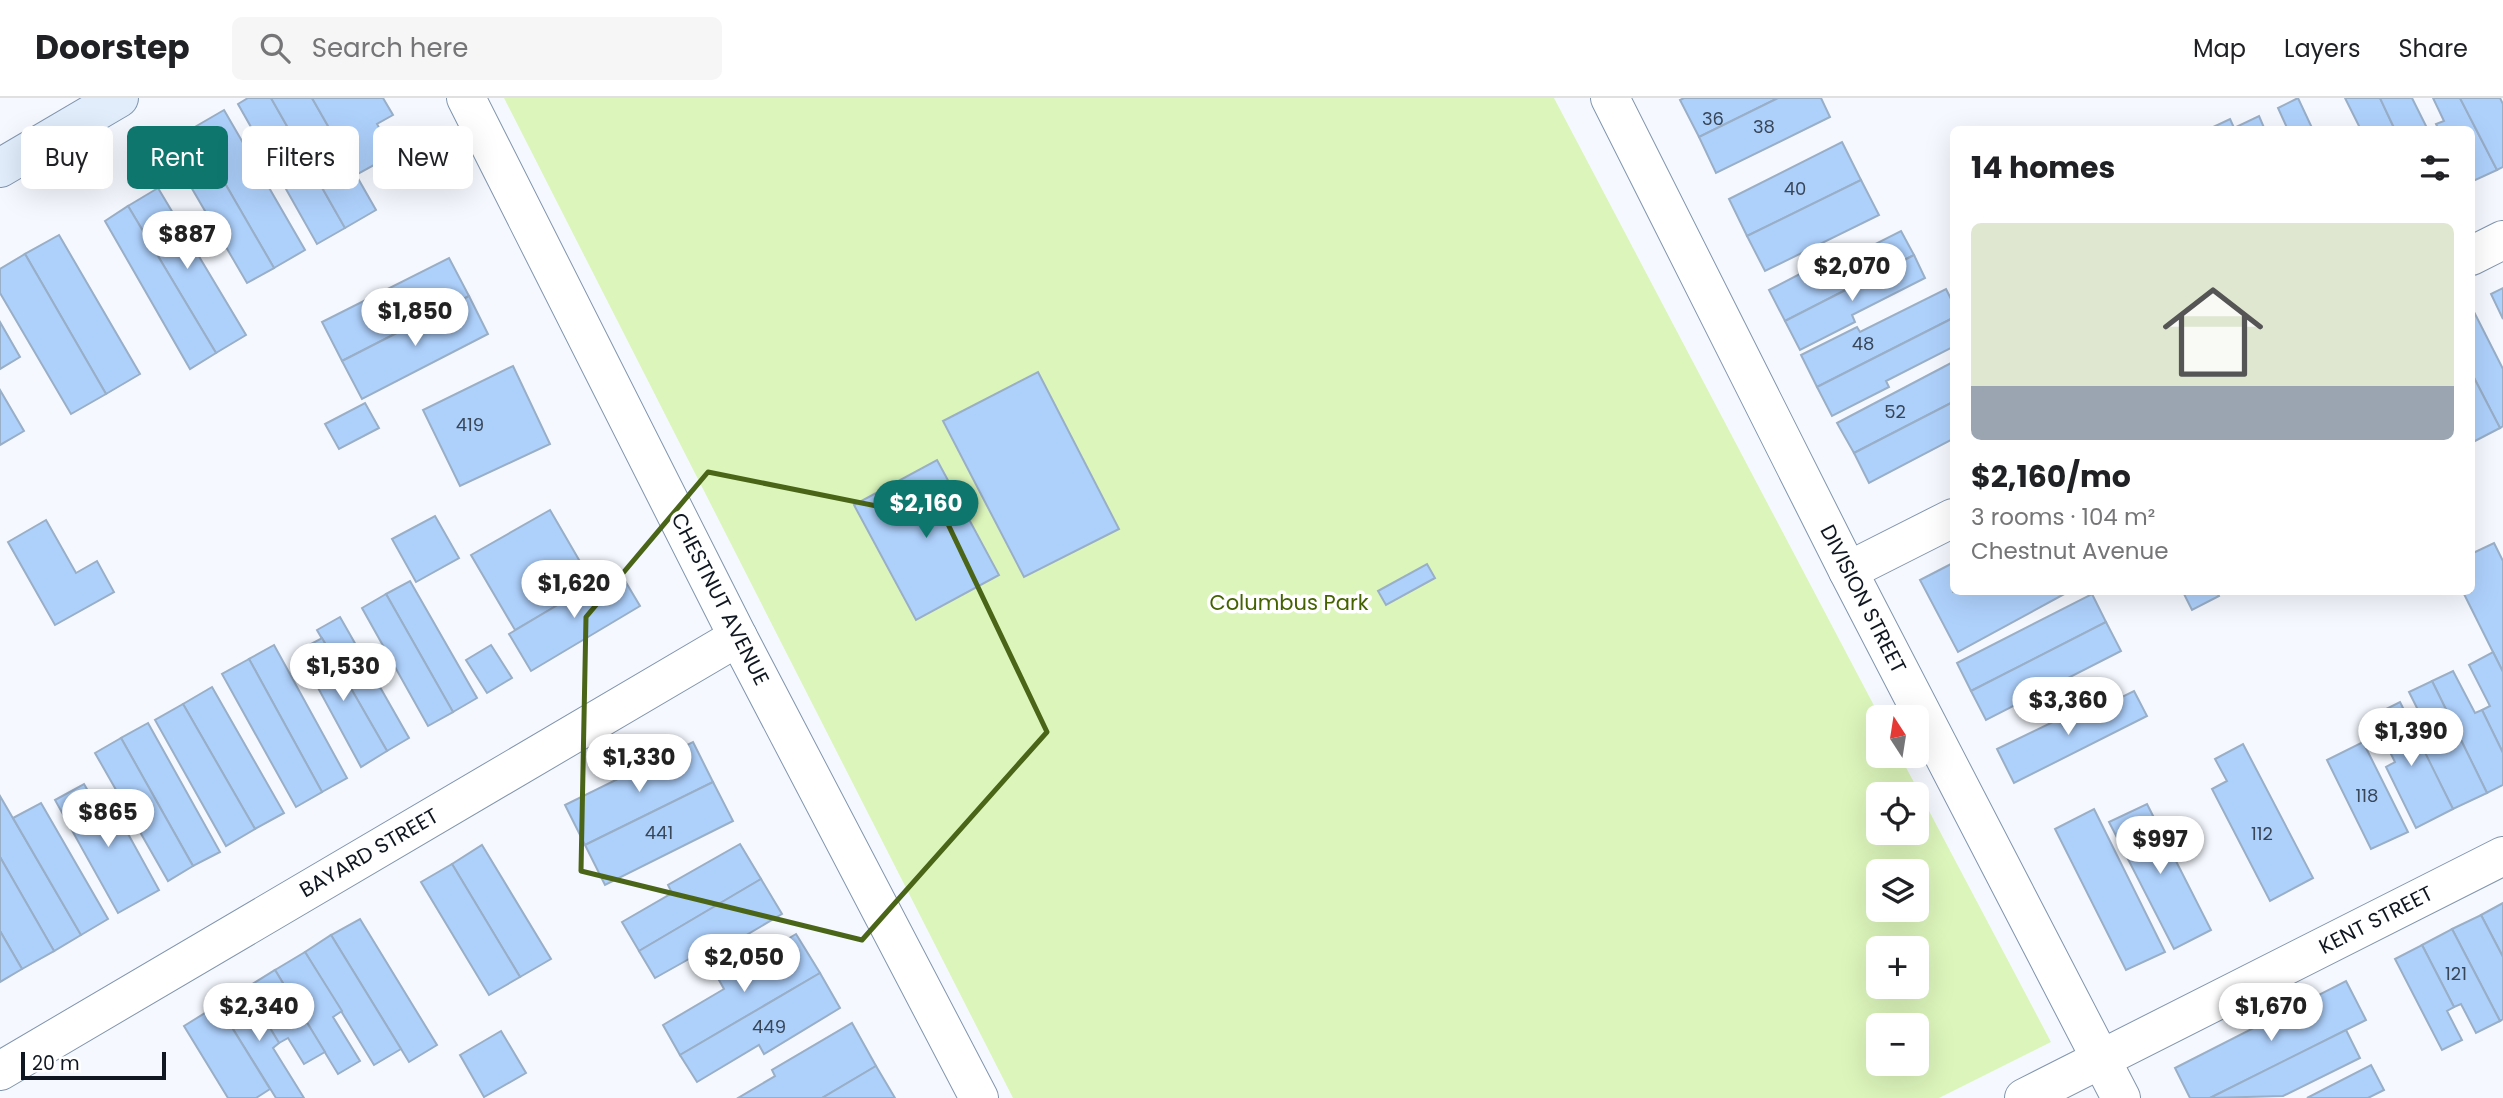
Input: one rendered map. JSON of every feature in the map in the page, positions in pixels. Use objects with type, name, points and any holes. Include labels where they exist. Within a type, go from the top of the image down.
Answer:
[{"type":"main road","points":[[0,167],[119,98]]},
{"type":"street","name":"CHESTNUT AVENUE","points":[[466,98],[738,637],[979,1098]]},
{"type":"street","name":"DIVISION STREET","points":[[1610,98],[1848,571],[2120,1098]]},
{"type":"street","points":[[2475,254],[2503,240]]},
{"type":"street","points":[[1848,571],[1950,520]]},
{"type":"street","name":"BAYARD STREET","points":[[0,1071],[738,637]]},
{"type":"street","name":"KENT STREET","points":[[2024,1098],[2503,856]]},
{"type":"highlighted area","points":[[708,472],[946,520],[1047,732],[862,940],[581,871],[586,617]]},
{"type":"green space","name":"Columbus Park","points":[[504,98],[1554,98],[1874,705],[1866,705],[1866,768],[1906,768],[1914,782],[1866,782],[1866,845],[1929,845],[1929,811],[2051,1042],[1939,1098],[1013,1098]]},
{"type":"building","points":[[248,98],[271,98],[287,126],[250,126],[238,104]]},
{"type":"building","points":[[271,98],[312,98],[328,126],[287,126]]},
{"type":"building","points":[[312,98],[383,98],[393,115],[377,124],[378,126],[373,126],[373,166],[359,173],[359,126],[328,126]]},
{"type":"building","points":[[1778,98],[1699,137],[1680,100]]},
{"type":"building","points":[[1778,98],[1821,98],[1830,117],[1716,173],[1699,137]]},
{"type":"building","points":[[2298,98],[2311,126],[2286,126],[2278,108]]},
{"type":"building","points":[[2345,98],[2380,98],[2393,126],[2359,126]]},
{"type":"building","points":[[2380,98],[2412,98],[2426,126],[2393,126]]},
{"type":"building","points":[[2433,98],[2460,98],[2474,126],[2437,126],[2436,124],[2444,121]]},
{"type":"building","points":[[2460,98],[2500,98],[2503,104],[2503,167],[2497,170]]},
{"type":"building","points":[[224,110],[242,141],[242,189],[270,189],[305,250],[274,268],[228,188],[228,126],[196,126]]},
{"type":"building","points":[[2259,116],[2263,126],[2238,126]]},
{"type":"building","points":[[2230,119],[2233,126],[2215,126]]},
{"type":"building","points":[[2475,127],[2497,170],[2475,180]]},
{"type":"building","points":[[1842,142],[1861,180],[1747,236],[1729,199]]},
{"type":"building","points":[[359,180],[376,210],[345,228],[323,189],[359,189]]},
{"type":"building","points":[[1861,180],[1879,215],[1765,271],[1747,236]]},
{"type":"building","points":[[228,188],[274,268],[247,283],[192,189]]},
{"type":"building","points":[[159,189],[246,335],[216,353],[128,206]]},
{"type":"building","points":[[286,189],[323,189],[345,228],[317,244]]},
{"type":"building","points":[[128,206],[216,353],[190,369],[105,221]]},
{"type":"building","points":[[1901,231],[1914,255],[1785,321],[1769,290],[1823,262],[1826,269]]},
{"type":"building","points":[[59,235],[140,374],[106,394],[25,254]]},
{"type":"building","points":[[25,254],[106,394],[71,414],[0,293],[0,269]]},
{"type":"building","points":[[1914,255],[1925,278],[1852,315],[1855,322],[1800,350],[1785,321]]},
{"type":"building","points":[[449,258],[469,296],[342,361],[322,322]]},
{"type":"building","points":[[2503,288],[2503,319],[2491,294]]},
{"type":"building","points":[[1946,289],[1950,297],[1950,320],[1817,387],[1801,355],[1857,327],[1860,332]]},
{"type":"building","points":[[469,296],[488,334],[362,399],[342,361]]},
{"type":"building","points":[[2475,314],[2503,369],[2503,426],[2500,428],[2475,380]]},
{"type":"building","points":[[1950,320],[1950,349],[1886,381],[1889,387],[1832,416],[1817,387]]},
{"type":"building","points":[[0,322],[20,357],[0,369]]},
{"type":"building","points":[[1950,364],[1950,404],[1854,453],[1837,423]]},
{"type":"building","points":[[513,366],[550,444],[460,486],[423,410]]},
{"type":"building","points":[[1038,372],[1119,529],[1024,577],[943,421]]},
{"type":"building","points":[[2475,380],[2500,428],[2475,441]]},
{"type":"building","points":[[0,390],[24,431],[0,445]]},
{"type":"building","points":[[365,403],[379,428],[339,449],[325,424]]},
{"type":"building","points":[[1950,404],[1950,441],[1869,483],[1854,453]]},
{"type":"building","points":[[937,460],[999,575],[916,620],[854,505]]},
{"type":"building","points":[[550,510],[593,584],[515,630],[471,555]]},
{"type":"building","points":[[435,516],[459,558],[416,582],[392,539]]},
{"type":"building","points":[[46,520],[76,573],[97,561],[114,592],[55,625],[8,542]]},
{"type":"building","points":[[2494,543],[2503,561],[2503,672],[2464,595],[2475,595],[2475,552]]},
{"type":"building","points":[[1427,564],[1435,578],[1386,605],[1378,591]]},
{"type":"building","points":[[1950,565],[1950,595],[2062,595],[1958,652],[1920,580]]},
{"type":"building","points":[[618,569],[640,606],[531,671],[509,634]]},
{"type":"building","points":[[410,581],[477,698],[453,712],[386,594]]},
{"type":"building","points":[[386,594],[453,712],[428,726],[362,608]]},
{"type":"building","points":[[2090,595],[2092,595],[2106,622],[1971,691],[1957,663]]},
{"type":"building","points":[[2184,595],[2218,595],[2219,596],[2192,610]]},
{"type":"building","points":[[340,617],[409,738],[387,751],[317,630]]},
{"type":"building","points":[[2106,622],[2121,651],[1986,720],[1971,691]]},
{"type":"building","points":[[322,638],[387,751],[361,767],[298,651]]},
{"type":"building","points":[[274,645],[347,778],[322,792],[249,659]]},
{"type":"building","points":[[491,645],[512,678],[487,693],[466,660]]},
{"type":"building","points":[[2493,652],[2503,672],[2503,753],[2482,710],[2490,706],[2469,665]]},
{"type":"building","points":[[249,659],[322,792],[296,807],[222,674]]},
{"type":"building","points":[[2453,671],[2475,713],[2482,710],[2503,753],[2503,785],[2487,793],[2432,681]]},
{"type":"building","points":[[2432,681],[2487,793],[2453,809],[2417,738],[2429,732],[2409,692]]},
{"type":"building","points":[[212,687],[284,813],[255,829],[183,704]]},
{"type":"building","points":[[2134,691],[2147,716],[2014,783],[1997,749],[2059,719],[2063,726]]},
{"type":"building","points":[[2400,702],[2453,809],[2416,828],[2386,767],[2395,762],[2372,716]]},
{"type":"building","points":[[183,704],[255,829],[226,846],[155,720]]},
{"type":"building","points":[[148,723],[220,852],[193,866],[121,738]]},
{"type":"building","points":[[121,738],[193,866],[168,881],[95,753]]},
{"type":"building","points":[[693,742],[713,782],[585,845],[565,805]]},
{"type":"building","points":[[2363,742],[2408,832],[2371,849],[2327,760]]},
{"type":"building","points":[[2243,744],[2313,878],[2270,901],[2212,789],[2227,781],[2215,759]]},
{"type":"building","points":[[713,782],[733,821],[605,885],[585,845]]},
{"type":"building","points":[[84,784],[99,810],[111,803],[159,890],[118,913],[55,800]]},
{"type":"building","points":[[0,796],[81,935],[54,951],[0,857]]},
{"type":"building","points":[[41,803],[108,919],[81,935],[13,818]]},
{"type":"building","points":[[2147,804],[2211,930],[2174,949],[2109,822]]},
{"type":"building","points":[[2094,809],[2165,952],[2126,970],[2055,829]]},
{"type":"building","points":[[740,844],[761,879],[639,951],[622,922],[672,893],[668,885]]},
{"type":"building","points":[[482,845],[551,959],[520,977],[452,864]]},
{"type":"building","points":[[0,857],[54,951],[22,969],[0,931]]},
{"type":"building","points":[[452,864],[520,977],[489,995],[421,882]]},
{"type":"building","points":[[761,879],[782,914],[709,957],[705,950],[655,978],[639,951]]},
{"type":"building","points":[[2503,903],[2503,957],[2481,915]]},
{"type":"building","points":[[2481,915],[2503,957],[2503,1019],[2500,1021],[2452,929]]},
{"type":"building","points":[[360,919],[437,1045],[409,1062],[331,935]]},
{"type":"building","points":[[2452,929],[2500,1021],[2476,1033],[2461,1004],[2454,1007],[2422,945]]},
{"type":"building","points":[[0,931],[22,969],[0,982]]},
{"type":"building","points":[[796,934],[820,973],[680,1055],[663,1025],[724,989],[719,980]]},
{"type":"building","points":[[331,935],[401,1049],[374,1065],[305,952]]},
{"type":"building","points":[[2422,945],[2454,1007],[2447,1011],[2462,1040],[2442,1050],[2395,959]]},
{"type":"building","points":[[305,952],[342,1011],[333,1017],[360,1061],[338,1074],[275,970]]},
{"type":"building","points":[[275,970],[325,1052],[304,1064],[288,1038],[279,1043],[246,988]]},
{"type":"building","points":[[820,973],[840,1008],[764,1054],[759,1045],[697,1082],[680,1055]]},
{"type":"building","points":[[2346,981],[2366,1020],[2210,1098],[2190,1098],[2175,1068]]},
{"type":"building","points":[[246,988],[279,1043],[273,1048],[304,1098],[276,1098],[218,1005]]},
{"type":"building","points":[[218,1005],[270,1089],[256,1098],[228,1098],[184,1026]]},
{"type":"building","points":[[852,1023],[876,1066],[822,1098],[738,1098],[775,1076],[772,1070]]},
{"type":"building","points":[[2346,1030],[2360,1058],[2283,1096],[2210,1098]]},
{"type":"building","points":[[501,1031],[526,1073],[484,1097],[460,1055]]},
{"type":"building","points":[[2371,1065],[2384,1090],[2368,1098],[2307,1098]]},
{"type":"building","points":[[876,1066],[895,1098],[822,1098]]}]
